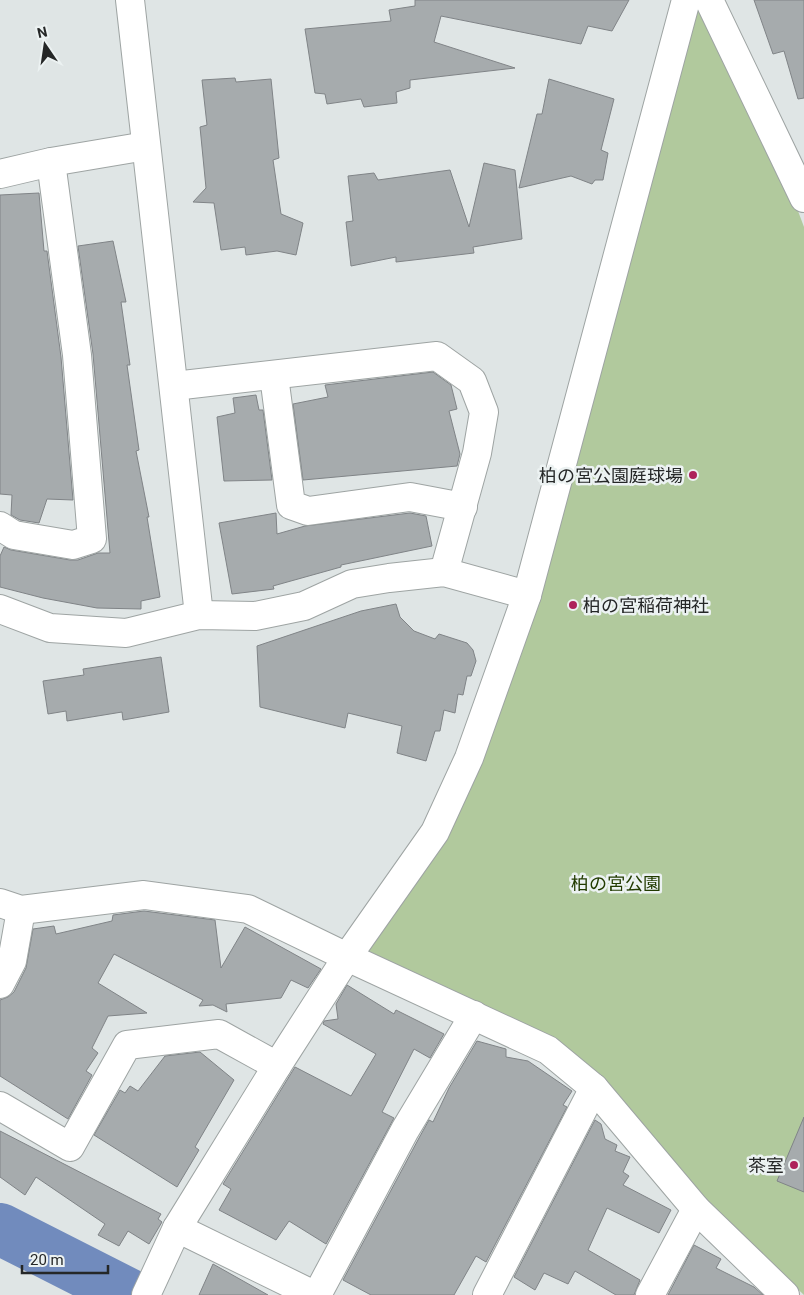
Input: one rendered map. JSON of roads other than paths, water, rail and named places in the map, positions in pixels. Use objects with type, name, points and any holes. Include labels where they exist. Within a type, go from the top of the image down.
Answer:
[{"type":"street","points":[[130,0],[200,615]]},
{"type":"street","points":[[147,1294],[177,1228],[277,1066],[347,957],[435,832],[469,758],[526,595],[686,0]]},
{"type":"street","points":[[709,0],[804,198]]},
{"type":"street","points":[[0,174],[51,162],[146,146]]},
{"type":"street","points":[[0,526],[14,534],[73,545],[92,539],[77,355],[51,162]]},
{"type":"street","points":[[174,386],[437,356],[444,360],[472,381],[484,412],[477,453],[444,572]]},
{"type":"street","points":[[274,376],[291,505],[308,511],[410,497],[463,507]]},
{"type":"street","points":[[0,609],[50,628],[126,633],[200,615],[255,616],[304,606],[352,584],[444,572],[526,595]]},
{"type":"street","points":[[0,984],[12,961],[11,907],[144,894],[248,909],[548,1050],[594,1088],[696,1209],[785,1295]]},
{"type":"street","points":[[177,1228],[316,1295],[405,1130],[474,1015]]},
{"type":"street","points":[[0,1106],[70,1147],[127,1045],[219,1034],[277,1066]]},
{"type":"street","points":[[487,1295],[594,1088]]},
{"type":"street","points":[[650,1295],[696,1209]]},
{"type":"waterway","points":[[0,1229],[130,1295]]},
{"type":"place","name":"柏の宮公園庭球場","points":[[693,475]]},
{"type":"place","name":"柏の宮稲荷神社","points":[[573,605]]},
{"type":"place","name":"茶室","points":[[794,1165]]},
{"type":"park label","name":"柏の宮公園","points":[[616,883]]}]
